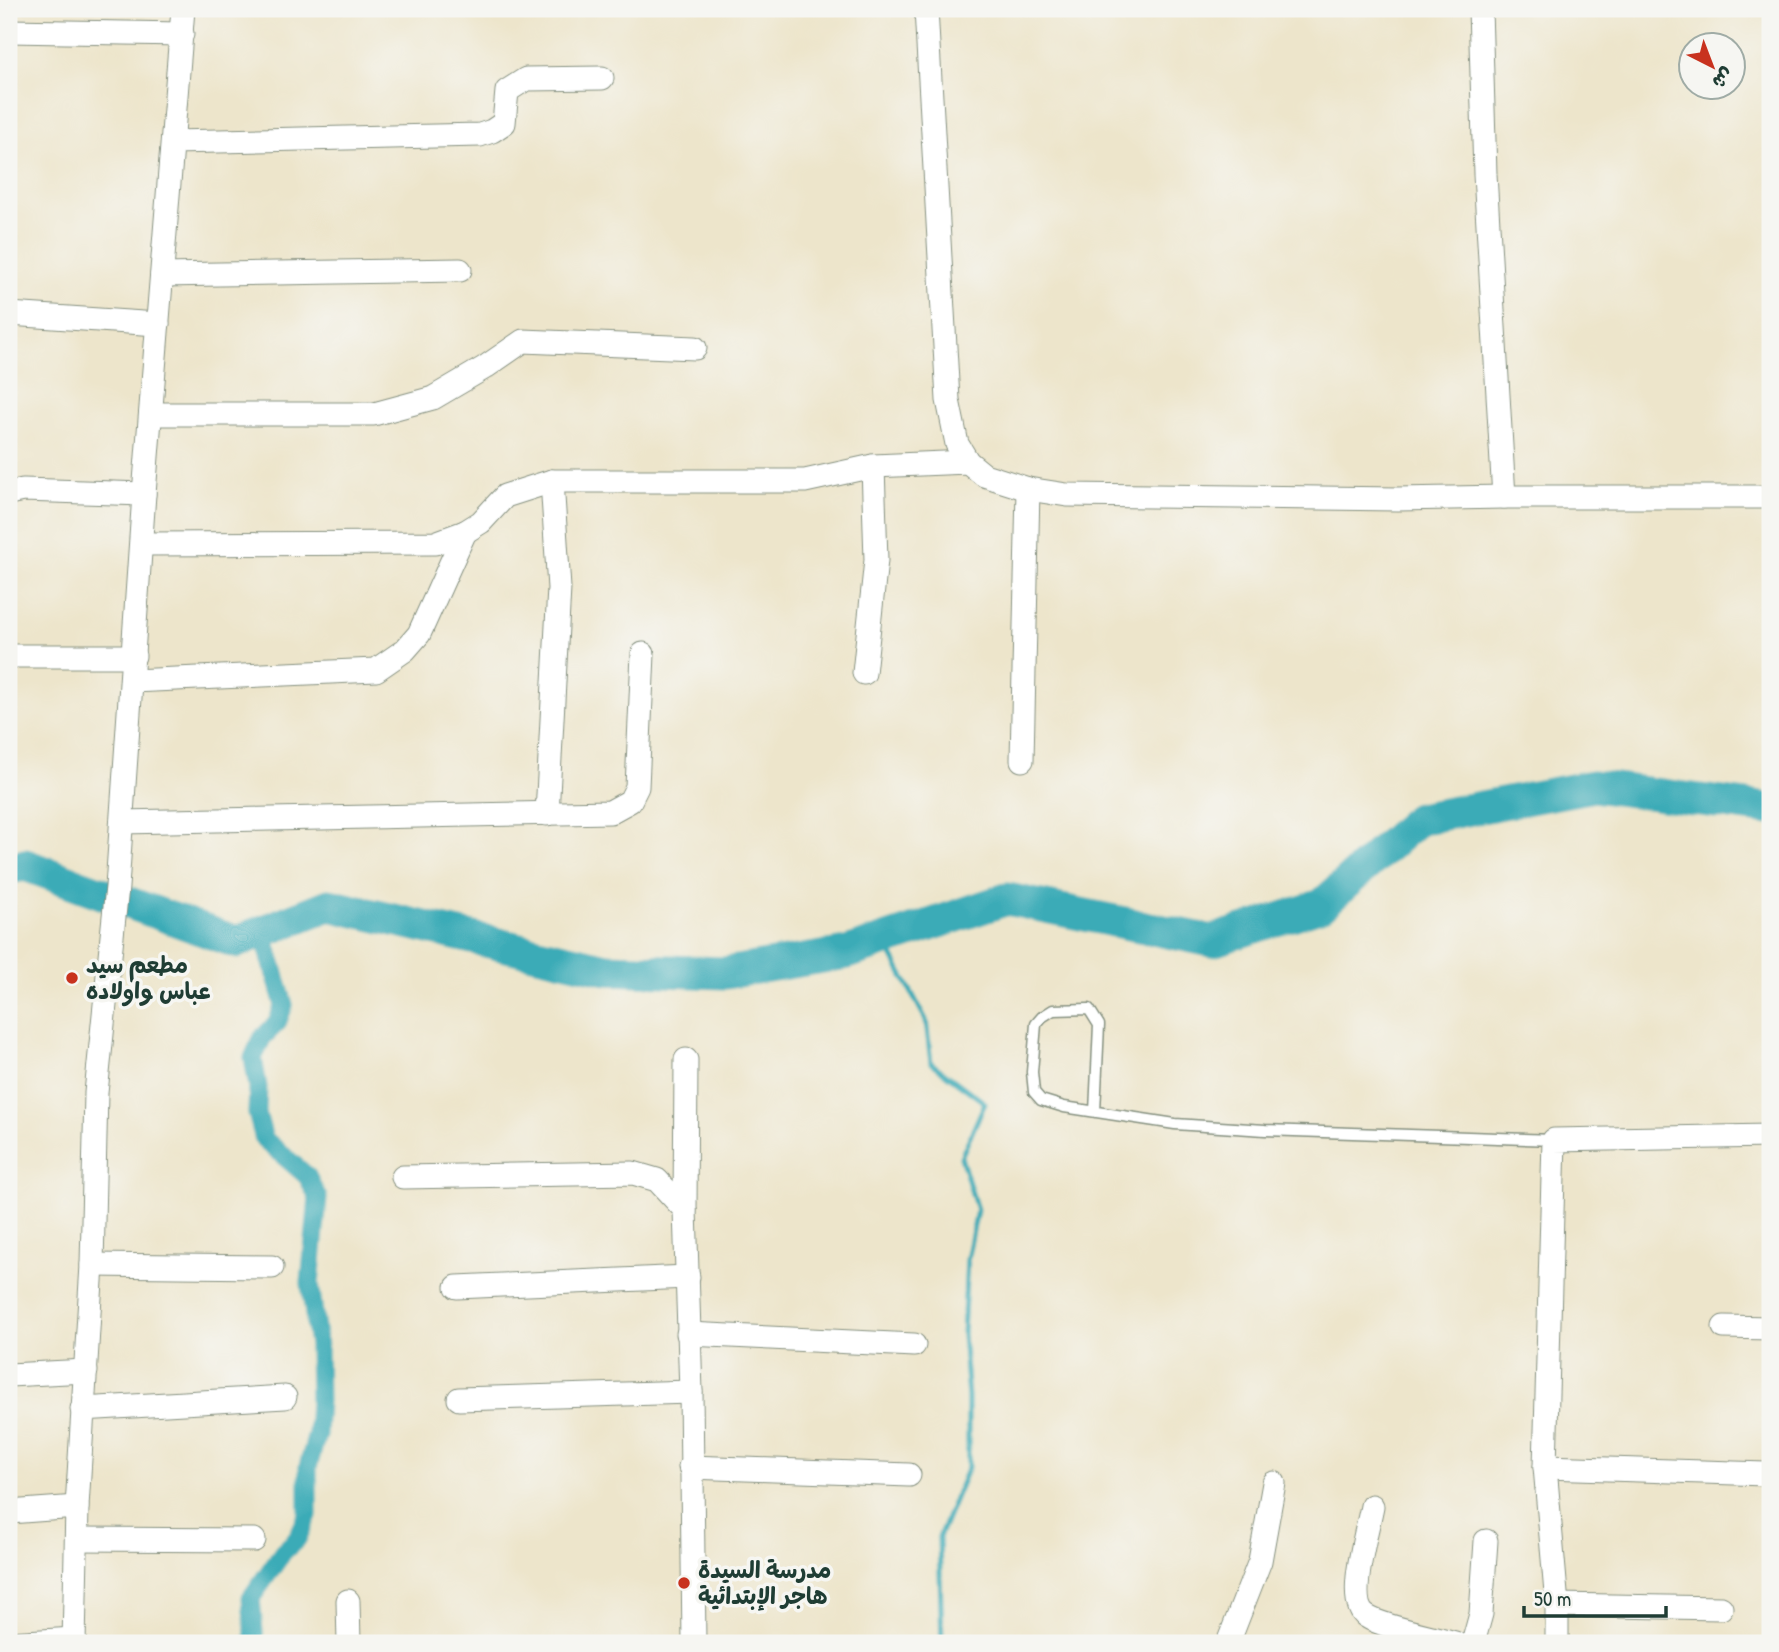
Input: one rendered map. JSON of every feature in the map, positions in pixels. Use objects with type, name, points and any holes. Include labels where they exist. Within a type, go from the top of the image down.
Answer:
[{"type":"street","points":[[9,1643],[74,1641],[77,1507],[92,1265],[96,1093],[114,925],[144,494],[183,9]]},
{"type":"street","points":[[926,9],[948,400],[957,444],[968,462],[984,474],[1028,489],[1068,495],[1398,499],[1770,497]]},
{"type":"street","points":[[1480,9],[1485,174],[1504,498]]},
{"type":"street","points":[[9,31],[181,34]]},
{"type":"street","points":[[173,142],[480,135],[492,131],[504,122],[507,91],[526,79],[602,78]]},
{"type":"street","points":[[162,275],[460,270]]},
{"type":"street","points":[[9,314],[158,324]]},
{"type":"street","points":[[151,414],[374,414],[433,398],[523,341],[695,348]]},
{"type":"street","points":[[142,544],[435,543],[465,532],[481,522],[505,496],[552,481],[805,481],[873,466],[968,462]]},
{"type":"street","points":[[863,673],[876,560],[873,466]]},
{"type":"street","points":[[547,814],[558,589],[552,481]]},
{"type":"street","points":[[1022,760],[1028,489]]},
{"type":"street","points":[[9,493],[23,490],[144,494]]},
{"type":"street","points":[[132,681],[376,670],[405,650],[419,634],[465,532]]},
{"type":"street","points":[[122,822],[610,812],[630,801],[637,787],[643,654]]},
{"type":"street","points":[[9,656],[134,656]]},
{"type":"street","points":[[686,1060],[685,1210],[691,1392],[694,1643]]},
{"type":"street","points":[[1557,1643],[1557,1605],[1545,1468],[1554,1140],[1770,1136]]},
{"type":"street","points":[[403,1177],[633,1172],[657,1181],[685,1210]]},
{"type":"street","points":[[92,1265],[272,1267]]},
{"type":"street","points":[[457,1287],[688,1276]]},
{"type":"street","points":[[1724,1327],[1770,1328]]},
{"type":"street","points":[[688,1334],[914,1345]]},
{"type":"street","points":[[9,1375],[86,1371]]},
{"type":"street","points":[[459,1399],[691,1392]]},
{"type":"street","points":[[82,1409],[285,1396]]},
{"type":"street","points":[[690,1467],[909,1475]]},
{"type":"street","points":[[1545,1468],[1766,1474]]},
{"type":"street","points":[[1228,1643],[1259,1561],[1274,1483]]},
{"type":"street","points":[[1372,1506],[1356,1591],[1358,1606],[1365,1616],[1372,1619],[1455,1643]]},
{"type":"street","points":[[9,1512],[77,1507]]},
{"type":"street","points":[[77,1539],[254,1540]]},
{"type":"street","points":[[1473,1643],[1481,1614],[1486,1541]]},
{"type":"street","points":[[348,1601],[349,1643]]},
{"type":"street","points":[[1557,1605],[1721,1608]]},
{"type":"lane","points":[[1095,1112],[1098,1025],[1088,1009],[1053,1010],[1036,1024],[1032,1072],[1034,1092],[1041,1100],[1095,1112],[1162,1122],[1265,1130],[1554,1140]]},
{"type":"waterway","points":[[9,868],[25,865],[236,942],[329,905],[607,969],[725,973],[847,953],[1007,899],[1212,941],[1322,905],[1418,819],[1593,786],[1770,809]]},
{"type":"waterway","points":[[255,1643],[251,1598],[283,1552],[297,1539],[308,1515],[308,1467],[317,1434],[319,1401],[318,1345],[310,1283],[318,1198],[307,1176],[264,1139],[257,1113],[258,1087],[253,1058],[262,1038],[277,1023],[284,1005],[263,932]]},
{"type":"waterway","points":[[884,940],[926,1020],[931,1063],[985,1103],[961,1157],[977,1210],[967,1260],[963,1334],[968,1397],[968,1467],[939,1537],[942,1643]]},
{"type":"place","name":"مطعم سيد عباس واولاده","points":[[72,978]]},
{"type":"place","name":"مدرسة السيدة هاجر الإبتدائية","points":[[684,1583]]}]
